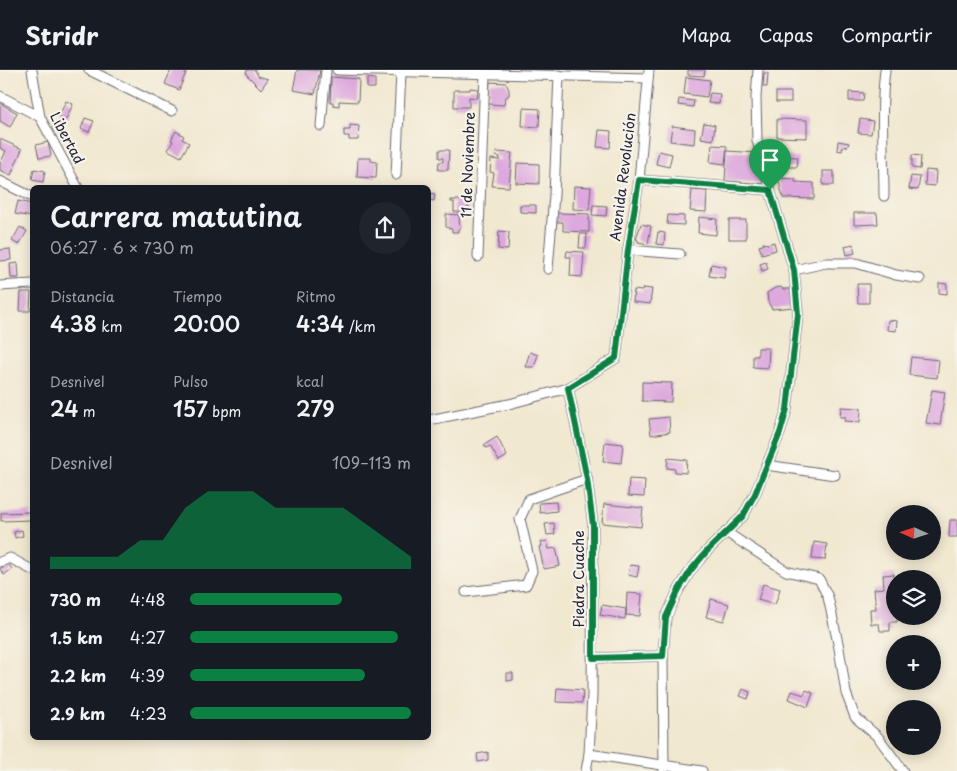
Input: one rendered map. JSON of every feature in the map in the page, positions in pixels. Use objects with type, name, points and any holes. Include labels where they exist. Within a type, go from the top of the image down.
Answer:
[{"type":"street","name":"Libertad","points":[[32,70],[40,117],[76,185]]},
{"type":"street","points":[[89,70],[172,111]]},
{"type":"street","points":[[321,126],[326,70]]},
{"type":"street","points":[[337,70],[401,73],[450,72],[485,74],[531,72],[559,74],[649,74]]},
{"type":"street","points":[[664,768],[663,656],[666,617],[678,591],[691,570],[743,516],[755,494],[780,433],[787,409],[798,314],[794,270],[757,140],[756,97],[758,70]]},
{"type":"street","points":[[884,196],[882,95],[885,70]]},
{"type":"street","points":[[396,175],[401,73]]},
{"type":"street","name":"11 de Noviembre","points":[[478,257],[485,74]]},
{"type":"street","points":[[548,269],[554,195],[559,74]]},
{"type":"street","name":"Avenida Revolución","points":[[431,420],[509,404],[568,388],[616,358],[628,250],[639,180],[649,74]]},
{"type":"street","points":[[0,96],[40,117]]},
{"type":"street","points":[[639,180],[770,190]]},
{"type":"street","points":[[0,181],[30,196]]},
{"type":"street","points":[[628,250],[680,254]]},
{"type":"street","points":[[794,270],[826,263],[856,264],[896,275],[920,279]]},
{"type":"street","points":[[0,286],[30,284]]},
{"type":"street","name":"Piedra Cuache","points":[[568,388],[587,479],[593,525],[593,658],[589,754],[586,771]]},
{"type":"street","points":[[766,465],[835,475]]},
{"type":"street","points":[[466,592],[526,585],[532,571],[520,519],[529,498],[587,479]]},
{"type":"street","points":[[726,532],[786,571],[819,579],[828,597],[839,648],[846,694],[855,717],[878,737],[902,771]]},
{"type":"street","points":[[0,562],[10,558],[30,569]]},
{"type":"street","points":[[593,658],[663,656]]},
{"type":"street","points":[[589,754],[664,768],[702,771]]},
{"type":"building","points":[[171,70],[187,70],[179,90],[165,84]]},
{"type":"building","points":[[247,70],[255,70],[258,76],[268,79],[261,89],[246,74]]},
{"type":"building","points":[[297,70],[320,70],[315,94],[293,90]]},
{"type":"building","points":[[688,70],[705,70],[704,76],[688,75]]},
{"type":"building","points":[[764,73],[768,73],[767,87],[763,87]]},
{"type":"building","points":[[331,77],[359,79],[358,102],[339,101],[339,106],[333,105],[333,102],[330,102]]},
{"type":"building","points":[[686,77],[710,80],[707,97],[684,94]]},
{"type":"building","points":[[367,78],[375,79],[375,88],[367,88]]},
{"type":"building","points":[[490,82],[506,83],[509,95],[505,98],[504,105],[488,104]]},
{"type":"building","points":[[470,88],[478,89],[477,98],[469,97],[469,107],[454,107],[454,90],[470,90]]},
{"type":"building","points":[[776,92],[791,92],[791,102],[776,102]]},
{"type":"building","points":[[849,92],[864,93],[863,101],[849,101]]},
{"type":"building","points":[[710,93],[720,94],[719,104],[708,103]]},
{"type":"building","points":[[679,99],[694,101],[693,107],[678,105]]},
{"type":"building","points":[[66,101],[73,104],[66,120],[59,116]]},
{"type":"building","points":[[0,103],[17,113],[10,127],[0,121]]},
{"type":"building","points":[[523,108],[540,109],[539,127],[522,126]]},
{"type":"building","points":[[85,118],[94,121],[89,132],[81,129]]},
{"type":"building","points":[[777,119],[807,120],[807,138],[777,137]]},
{"type":"building","points":[[860,119],[873,121],[871,134],[858,133]]},
{"type":"building","points":[[704,123],[715,125],[713,140],[701,138]]},
{"type":"building","points":[[350,125],[359,126],[358,140],[349,140],[349,136],[344,136],[344,130],[350,130]]},
{"type":"building","points":[[672,126],[695,129],[694,144],[670,141]]},
{"type":"building","points":[[599,130],[611,131],[610,148],[597,147]]},
{"type":"building","points":[[176,131],[184,136],[182,139],[189,143],[181,157],[168,150]]},
{"type":"building","points":[[0,139],[22,149],[11,175],[0,170],[0,164],[6,151],[0,148]]},
{"type":"building","points":[[838,141],[849,143],[848,146],[843,147],[842,151],[837,150]]},
{"type":"building","points":[[48,142],[51,156],[39,158],[36,145]]},
{"type":"building","points":[[712,145],[727,146],[725,164],[710,162]]},
{"type":"building","points":[[439,150],[449,150],[448,170],[438,170],[439,162],[443,162],[443,158],[439,158]]},
{"type":"building","points":[[659,151],[672,154],[669,167],[656,164]]},
{"type":"building","points":[[727,151],[759,153],[766,184],[725,181]]},
{"type":"building","points":[[496,152],[512,153],[509,187],[492,186],[494,173],[490,172],[491,159],[500,160],[500,157],[495,156]]},
{"type":"building","points":[[912,155],[921,156],[920,169],[912,168]]},
{"type":"building","points":[[776,156],[798,157],[797,167],[776,167]]},
{"type":"building","points":[[358,158],[371,158],[371,161],[377,162],[376,178],[357,177]]},
{"type":"building","points":[[517,163],[539,164],[539,184],[516,183]]},
{"type":"building","points":[[34,169],[45,171],[43,182],[32,180]]},
{"type":"building","points":[[926,170],[936,171],[935,186],[925,185]]},
{"type":"building","points":[[823,171],[834,171],[834,185],[823,185]]},
{"type":"building","points":[[911,176],[920,177],[918,190],[909,189]]},
{"type":"building","points":[[778,178],[795,179],[795,182],[814,183],[814,199],[783,198]]},
{"type":"building","points":[[574,186],[591,187],[589,210],[573,209]]},
{"type":"building","points":[[692,190],[707,191],[706,212],[690,211]]},
{"type":"building","points":[[431,193],[435,194],[434,201],[431,200]]},
{"type":"building","points":[[451,200],[469,200],[468,212],[454,212],[454,202],[451,202]]},
{"type":"building","points":[[18,201],[30,204],[30,217],[15,214]]},
{"type":"building","points":[[520,205],[536,205],[536,213],[520,212]]},
{"type":"building","points":[[593,205],[607,206],[606,216],[592,215]]},
{"type":"building","points":[[558,213],[589,214],[589,232],[563,231],[563,222],[556,222],[556,215]]},
{"type":"building","points":[[854,213],[877,213],[878,224],[854,225]]},
{"type":"building","points":[[446,214],[459,215],[460,229],[458,229],[458,232],[452,232],[452,229],[446,227]]},
{"type":"building","points":[[668,215],[684,216],[684,225],[667,224]]},
{"type":"building","points":[[699,217],[717,219],[716,235],[698,233]]},
{"type":"building","points":[[729,220],[746,220],[746,239],[729,239]]},
{"type":"building","points":[[641,224],[651,226],[648,244],[638,242],[636,239]]},
{"type":"building","points":[[20,227],[27,231],[19,245],[12,241]]},
{"type":"building","points":[[499,231],[509,232],[508,250],[498,249]]},
{"type":"building","points":[[658,232],[665,233],[664,245],[656,244]]},
{"type":"building","points":[[580,234],[587,234],[586,248],[579,248]]},
{"type":"building","points":[[774,242],[776,250],[762,254],[759,246],[763,245],[763,243]]},
{"type":"building","points":[[853,244],[855,253],[847,255],[845,246]]},
{"type":"building","points":[[10,249],[11,260],[0,261],[0,250]]},
{"type":"building","points":[[567,251],[584,252],[582,277],[570,276],[571,257],[566,257]]},
{"type":"building","points":[[766,262],[768,269],[762,271],[760,264]]},
{"type":"building","points":[[18,263],[19,278],[11,278],[10,264]]},
{"type":"building","points":[[711,264],[726,267],[724,278],[709,276]]},
{"type":"building","points":[[939,283],[947,284],[947,294],[939,293]]},
{"type":"building","points":[[857,284],[869,284],[869,303],[858,303]]},
{"type":"building","points":[[781,287],[783,289],[793,289],[794,307],[772,309],[768,302],[767,293]]},
{"type":"building","points":[[643,288],[652,289],[650,304],[633,302],[634,290],[642,291]]},
{"type":"building","points":[[21,292],[30,292],[30,311],[20,311]]},
{"type":"building","points":[[888,320],[897,321],[896,331],[887,330]]},
{"type":"building","points":[[758,348],[769,348],[768,368],[753,367],[753,356],[758,356]]},
{"type":"building","points":[[530,352],[538,355],[534,367],[525,367]]},
{"type":"building","points":[[911,357],[939,360],[937,378],[909,375]]},
{"type":"building","points":[[642,382],[672,383],[671,402],[642,401]]},
{"type":"building","points":[[932,390],[945,392],[940,425],[926,423]]},
{"type":"building","points":[[841,407],[861,408],[860,422],[844,421],[846,417],[840,417]]},
{"type":"building","points":[[669,417],[670,432],[651,435],[649,419]]},
{"type":"building","points":[[497,437],[507,456],[499,461],[490,446],[486,448],[484,445]]},
{"type":"building","points":[[605,442],[623,444],[621,463],[603,461]]},
{"type":"building","points":[[668,458],[687,460],[686,473],[675,472],[675,469],[667,468]]},
{"type":"building","points":[[629,479],[645,480],[644,497],[628,496]]},
{"type":"building","points":[[556,502],[557,511],[540,513],[539,503]]},
{"type":"building","points":[[604,504],[643,508],[641,527],[602,523]]},
{"type":"building","points":[[30,512],[30,520],[1,521],[1,513]]},
{"type":"building","points":[[950,520],[957,520],[957,537],[949,537]]},
{"type":"building","points":[[554,523],[555,534],[547,535],[545,524]]},
{"type":"building","points":[[22,530],[23,536],[15,538],[14,532]]},
{"type":"building","points":[[547,541],[549,549],[556,548],[560,566],[544,569],[539,547],[542,546],[541,542]]},
{"type":"building","points":[[814,542],[827,544],[825,560],[812,559]]},
{"type":"building","points":[[8,563],[12,569],[4,575],[0,569]]},
{"type":"building","points":[[630,565],[639,566],[637,577],[628,575]]},
{"type":"building","points":[[883,575],[886,575],[886,625],[890,625],[890,631],[880,631],[879,624],[871,624],[870,609],[876,609],[874,589],[884,588]]},
{"type":"building","points":[[763,584],[780,589],[775,605],[758,600]]},
{"type":"building","points":[[627,593],[642,594],[640,616],[626,615]]},
{"type":"building","points":[[711,599],[729,604],[724,621],[706,617]]},
{"type":"building","points":[[602,605],[626,609],[625,619],[600,615]]},
{"type":"building","points":[[507,673],[513,673],[513,680],[507,681]]},
{"type":"building","points":[[557,688],[583,690],[582,703],[556,702]]},
{"type":"building","points":[[743,689],[750,692],[748,699],[740,696]]},
{"type":"building","points":[[806,690],[813,693],[808,707],[789,699],[792,691],[804,695]]},
{"type":"building","points":[[488,752],[488,760],[478,762],[477,754]]},
{"type":"route","points":[[639,180],[770,190],[794,270],[798,314],[787,409],[780,433],[755,494],[743,516],[707,551],[691,570],[678,591],[666,617],[663,656],[593,658],[593,525],[587,479],[568,388],[616,358],[623,309],[628,250],[639,180]]}]
